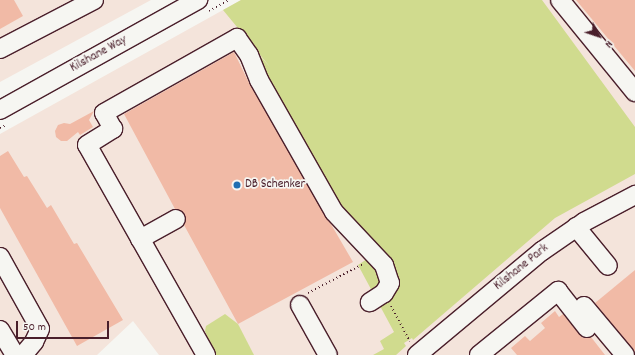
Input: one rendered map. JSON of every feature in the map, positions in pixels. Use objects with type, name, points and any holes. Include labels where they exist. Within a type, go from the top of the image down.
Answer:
[{"type":"street","points":[[0,49],[94,0]]},
{"type":"street","name":"Kilshane Way","points":[[0,110],[198,0]]},
{"type":"street","points":[[560,0],[635,92]]},
{"type":"street","points":[[206,355],[87,145],[113,129],[104,113],[237,38],[249,55],[259,80],[334,212],[384,265],[390,283],[384,293],[370,302]]},
{"type":"street","name":"Kilshane Park","points":[[417,355],[542,251],[576,227],[635,195]]},
{"type":"street","points":[[140,239],[176,219]]},
{"type":"street","points":[[576,227],[608,266]]},
{"type":"street","points":[[0,257],[40,329],[34,342],[23,355]]},
{"type":"street","points":[[479,355],[558,291],[587,328]]},
{"type":"street","points":[[300,305],[328,355]]},
{"type":"street","points":[[584,306],[625,355]]},
{"type":"street","points":[[0,330],[14,355]]},
{"type":"shaded area","points":[[0,0],[151,0],[0,82]]},
{"type":"shaded area","points":[[241,0],[635,0],[635,355],[159,355],[133,321],[97,355],[0,355],[0,134]]},
{"type":"green space","points":[[241,0],[542,0],[635,127],[635,174],[555,218],[413,340],[412,338],[404,343],[406,346],[396,355],[373,355],[384,349],[380,341],[394,332],[358,265],[367,259],[260,75],[260,56],[270,67],[223,10]]},
{"type":"green space","points":[[225,314],[238,324],[254,355],[214,355],[205,331],[206,326]]},
{"type":"building","points":[[0,0],[14,0],[23,16],[0,29]]},
{"type":"building","points":[[576,0],[635,0],[635,71]]},
{"type":"building","name":"DB Schenker","points":[[234,52],[250,85],[353,262],[238,324],[184,225],[185,214],[175,209],[124,114]]},
{"type":"building","points":[[94,111],[89,120],[93,127],[80,135],[78,132],[67,141],[61,141],[56,137],[55,131],[58,125],[64,123],[70,124]]},
{"type":"building","points":[[8,151],[24,177],[27,176],[47,208],[51,205],[74,244],[77,243],[123,320],[77,346],[0,208],[0,156]]},
{"type":"building","points":[[635,270],[635,352],[595,303]]},
{"type":"building","points":[[555,311],[559,317],[563,314],[583,338],[591,337],[605,355],[517,355],[511,348],[525,336],[530,341],[545,328],[541,323]]},
{"type":"place","name":"DB Schenker","points":[[237,185]]}]
